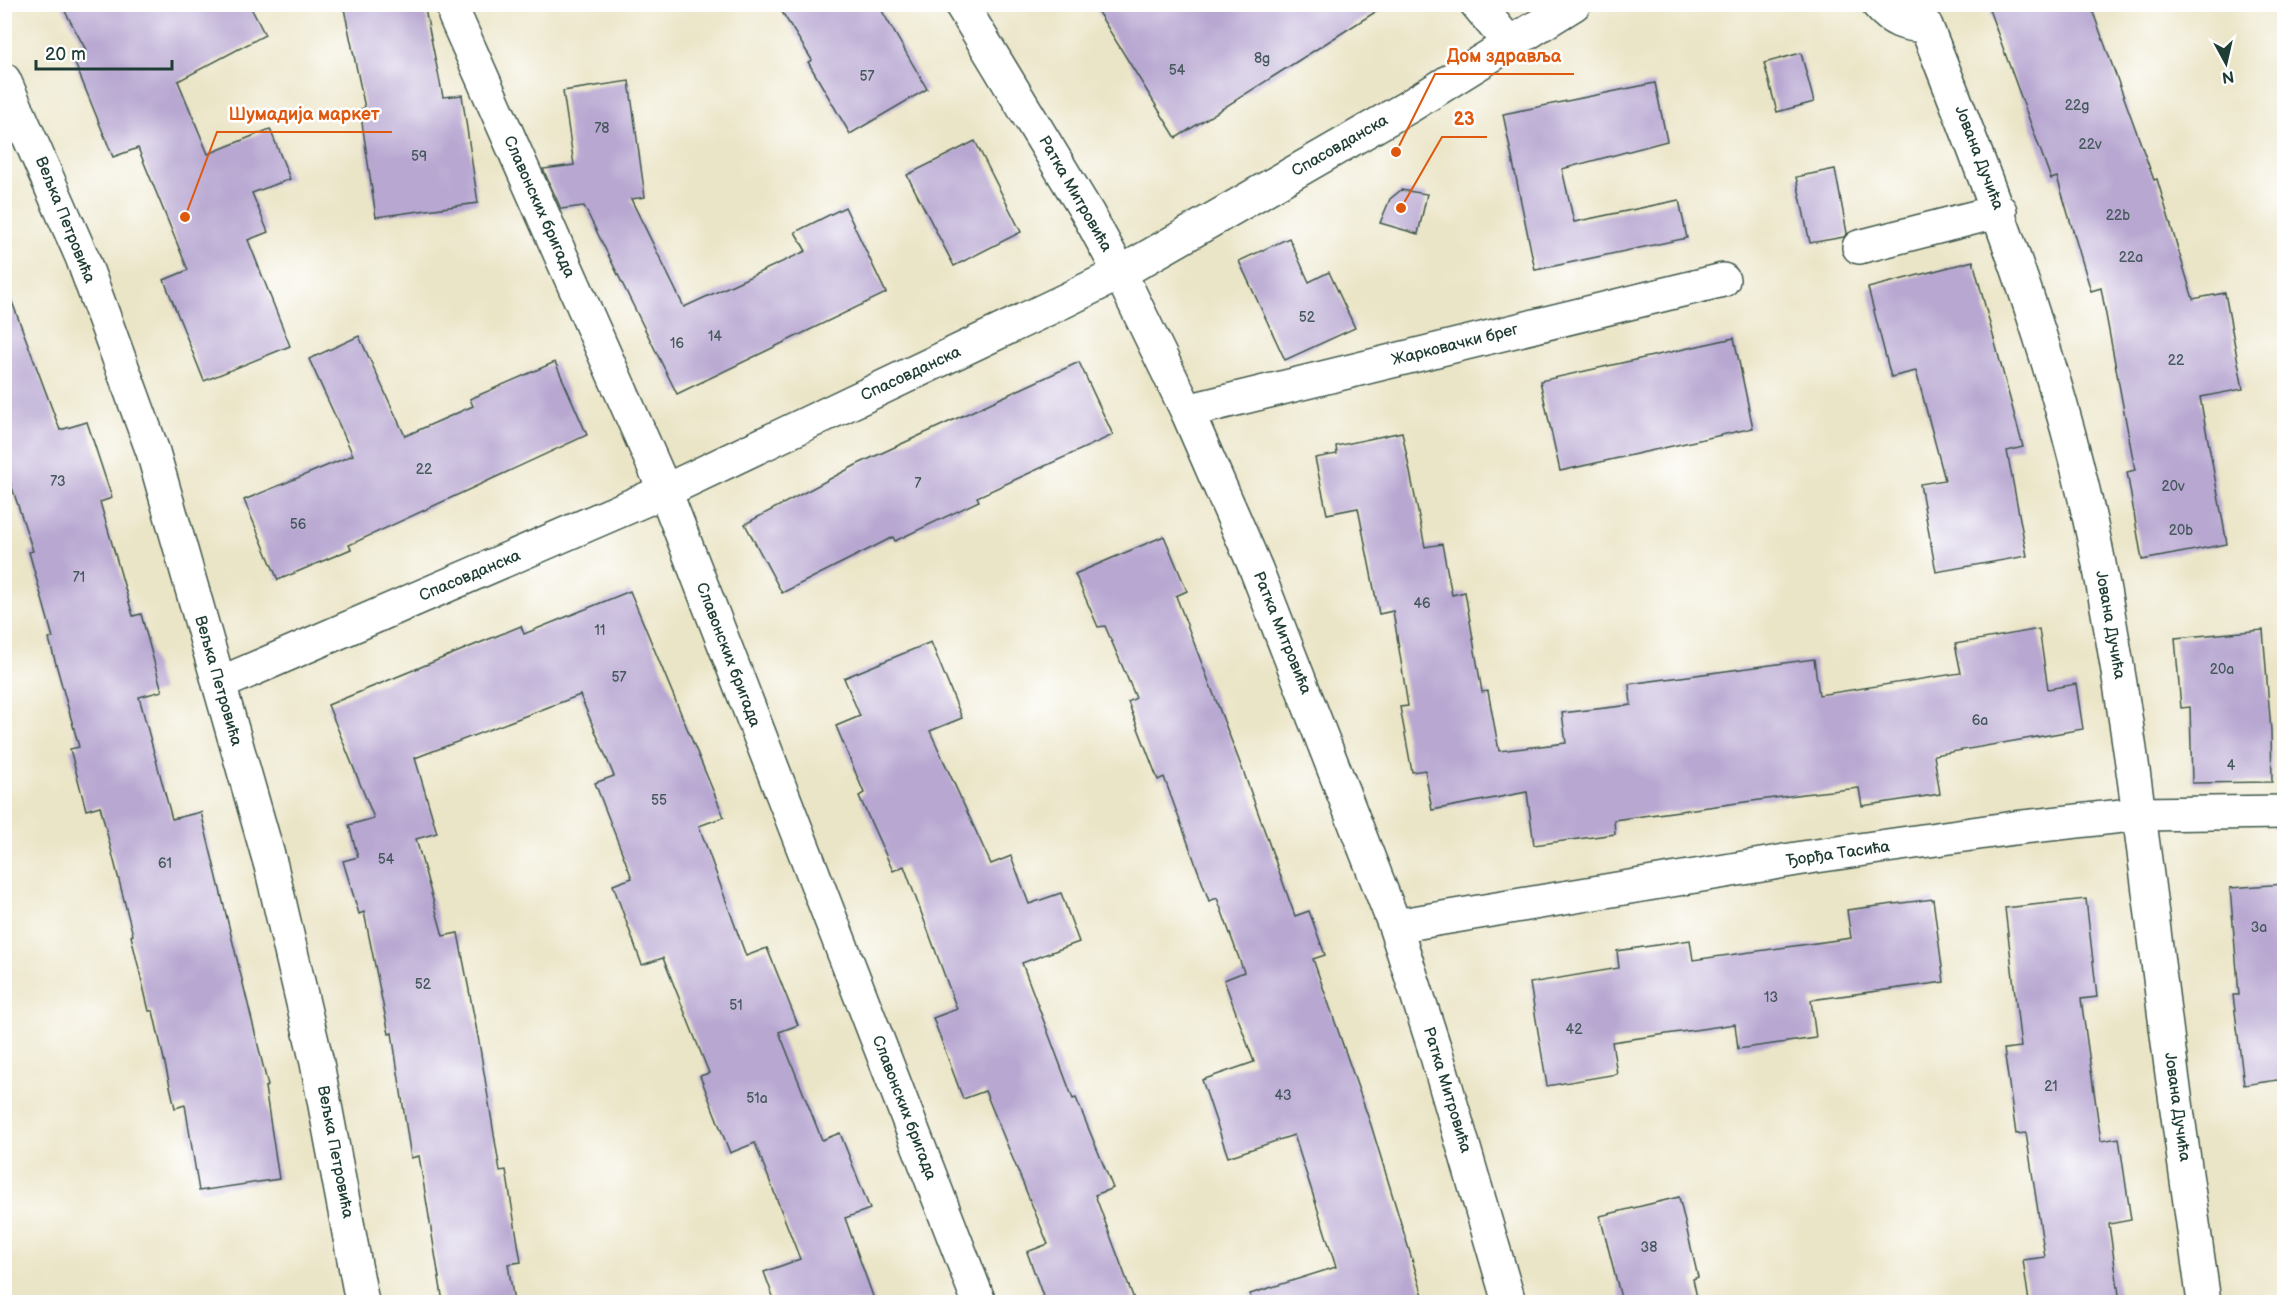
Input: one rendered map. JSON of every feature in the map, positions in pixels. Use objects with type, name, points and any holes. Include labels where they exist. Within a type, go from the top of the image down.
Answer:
[{"type":"street","name":"Ратка Митровића","points":[[961,4],[1059,165],[1120,273],[1186,411],[1256,569],[1395,926],[1436,1053],[1509,1302]]},
{"type":"street","points":[[1477,4],[1510,44]]},
{"type":"street","name":"Спасовданска","points":[[219,684],[665,491],[1120,273],[1408,107],[1574,4]]},
{"type":"street","name":"Јована Дучића","points":[[1878,4],[1892,19],[1907,25],[1926,26],[2000,211],[2047,354],[2094,537],[2122,693],[2140,814],[2172,1077],[2204,1302]]},
{"type":"street","name":"Славонских бригада","points":[[455,16],[665,491],[979,1302]]},
{"type":"street","name":"Вељка Петровића","points":[[4,80],[82,257],[153,452],[271,866],[317,1063],[362,1302]]},
{"type":"street","points":[[1859,247],[2000,211]]},
{"type":"street","name":"Жарковачки брег","points":[[1186,411],[1723,280]]},
{"type":"street","name":"Ђорђа Тасића","points":[[1395,926],[1809,857],[2014,828],[2140,814],[2284,812]]},
{"type":"building","points":[[61,4],[249,4],[265,35],[178,81],[208,154],[270,129],[290,179],[252,193],[268,232],[248,240],[290,346],[204,381],[164,280],[188,270],[138,148],[113,157],[72,56],[86,50]]},
{"type":"building","points":[[343,4],[424,4],[443,97],[462,95],[478,203],[376,217],[360,109],[365,108]]},
{"type":"building","points":[[777,4],[878,4],[927,89],[850,134],[808,62],[812,60]]},
{"type":"building","points":[[1093,4],[1388,4],[1176,138]]},
{"type":"building","points":[[1987,4],[2090,4],[2154,180],[2157,179],[2193,299],[2225,293],[2243,389],[2200,397],[2227,544],[2142,560],[2127,472],[2135,470],[2101,288],[2091,291],[2057,177],[2051,179]]},
{"type":"building","points":[[1801,53],[1814,102],[1777,112],[1764,63]]},
{"type":"building","points":[[629,81],[645,197],[631,199],[684,307],[806,251],[795,232],[845,207],[886,293],[677,394],[584,206],[561,209],[543,169],[574,165],[563,91]]},
{"type":"building","points":[[1655,83],[1667,141],[1562,169],[1574,222],[1679,200],[1687,238],[1535,270],[1503,114]]},
{"type":"building","points":[[975,141],[1021,232],[954,266],[907,175]]},
{"type":"building","points":[[1835,169],[1847,233],[1844,237],[1810,243],[1796,177]]},
{"type":"building","points":[[1401,190],[1427,194],[1418,234],[1380,223],[1390,199]]},
{"type":"building","points":[[1289,238],[1309,282],[1329,272],[1355,328],[1285,360],[1239,261]]},
{"type":"building","points":[[1973,261],[2023,447],[2007,451],[2027,556],[1936,572],[1920,484],[1945,480],[1916,371],[1891,377],[1868,288]]},
{"type":"building","points":[[8,291],[60,430],[87,422],[112,498],[100,502],[133,616],[141,614],[162,691],[139,697],[172,819],[201,812],[268,1086],[265,1087],[279,1179],[199,1191],[185,1105],[175,1108],[153,1011],[149,1011],[131,936],[133,935],[100,806],[86,810],[70,749],[79,747],[49,639],[53,638],[29,552],[33,551],[4,463],[4,292]]},
{"type":"building","points":[[359,336],[405,436],[473,406],[470,399],[555,362],[587,435],[349,545],[351,549],[278,580],[244,500],[353,455],[309,359]]},
{"type":"building","points":[[1734,338],[1753,428],[1560,471],[1540,381]]},
{"type":"building","points":[[1079,362],[1113,435],[977,497],[979,501],[895,541],[893,537],[782,593],[745,524],[858,464]]},
{"type":"building","points":[[1402,432],[1425,547],[1442,544],[1452,595],[1465,592],[1482,692],[1488,691],[1499,751],[1566,743],[1562,713],[1631,705],[1629,684],[1814,659],[1819,695],[1961,673],[1955,644],[2039,629],[2048,689],[2076,684],[2083,729],[1934,755],[1940,794],[1862,806],[1859,788],[1803,794],[1614,820],[1615,834],[1534,845],[1527,792],[1432,810],[1425,770],[1412,772],[1400,707],[1408,706],[1393,611],[1379,614],[1358,508],[1327,514],[1315,458],[1337,454],[1336,446]]},
{"type":"building","points":[[1164,536],[1187,591],[1176,596],[1245,776],[1295,916],[1309,911],[1325,955],[1313,959],[1371,1125],[1425,1302],[1252,1302],[1250,1294],[1336,1267],[1294,1135],[1228,1157],[1202,1080],[1254,1062],[1224,980],[1244,972],[1217,898],[1209,901],[1164,777],[1158,780],[1128,702],[1136,698],[1105,626],[1098,627],[1075,574]]},
{"type":"building","points":[[630,591],[724,817],[699,826],[746,956],[767,948],[798,1025],[779,1032],[822,1140],[840,1133],[870,1209],[845,1218],[875,1302],[775,1302],[764,1272],[800,1259],[755,1143],[730,1153],[700,1076],[709,1073],[663,958],[642,965],[613,885],[632,878],[595,783],[614,776],[580,695],[415,758],[437,833],[416,839],[443,936],[458,933],[500,1171],[506,1170],[521,1262],[508,1264],[514,1302],[443,1302],[419,1156],[411,1158],[392,1033],[389,1034],[364,912],[359,914],[343,861],[358,857],[349,825],[374,818],[328,705],[521,626],[524,634]]},
{"type":"building","points":[[2263,630],[2271,731],[2272,782],[2192,783],[2190,707],[2181,708],[2175,638]]},
{"type":"building","points":[[931,642],[962,718],[930,731],[991,864],[1011,856],[1029,904],[1061,893],[1079,942],[1022,963],[1073,1099],[1076,1098],[1113,1188],[1095,1195],[1135,1302],[1045,1302],[1027,1252],[1048,1244],[985,1091],[963,1099],[933,1018],[957,1009],[904,866],[893,871],[859,796],[864,793],[836,726],[860,716],[844,678]]},
{"type":"building","points":[[2284,884],[2284,1079],[2244,1085],[2233,995],[2239,995],[2230,888]]},
{"type":"building","points":[[1933,899],[1944,982],[1811,1000],[1816,1038],[1738,1049],[1735,1024],[1612,1042],[1617,1074],[1547,1086],[1530,983],[1619,968],[1617,951],[1690,940],[1693,960],[1851,938],[1847,910]]},
{"type":"building","points":[[2086,899],[2097,997],[2081,999],[2101,1141],[2119,1138],[2131,1220],[2109,1224],[2120,1302],[2029,1302],[2023,1260],[2045,1257],[2026,1133],[2016,1134],[2004,1049],[2021,1047],[2005,908]]},
{"type":"building","points":[[1679,1197],[1698,1277],[1693,1279],[1698,1302],[1622,1302],[1600,1216]]},
{"type":"place","name":"Дом здравља","points":[[1396,152]]},
{"type":"place","name":"23","points":[[1401,208]]},
{"type":"place","name":"Шумадија маркет","points":[[185,217]]}]
